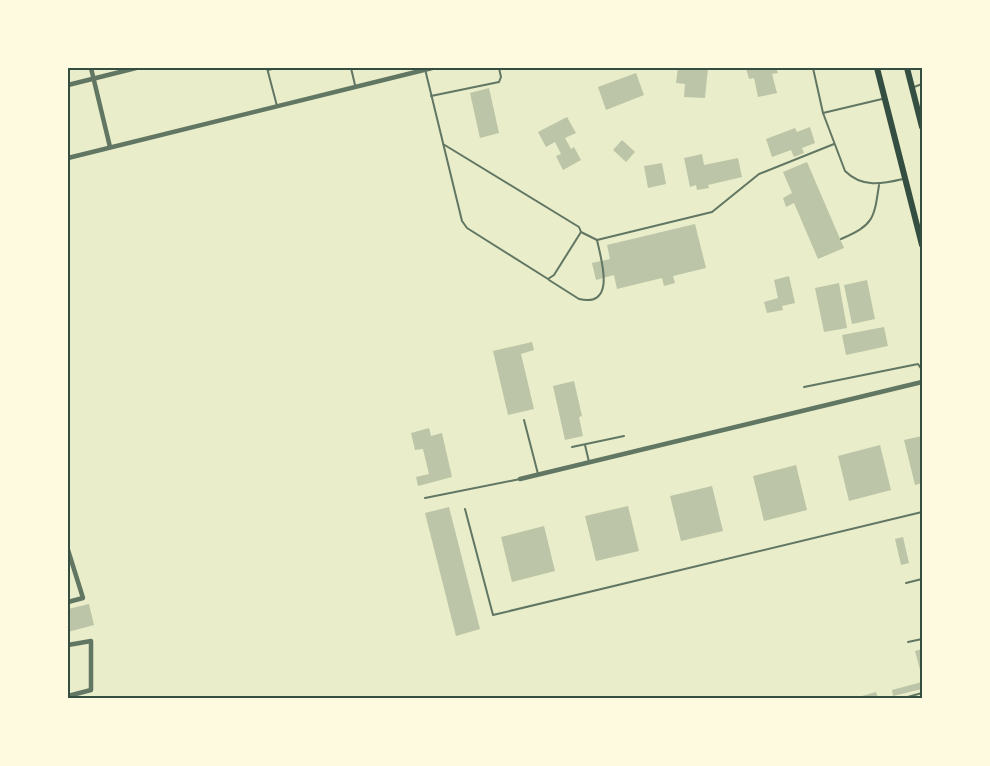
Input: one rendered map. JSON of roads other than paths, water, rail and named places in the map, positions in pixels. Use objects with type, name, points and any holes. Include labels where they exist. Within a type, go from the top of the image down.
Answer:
[{"type":"main road","points":[[877,68],[922,245]]},
{"type":"main road","points":[[907,68],[922,124]]},
{"type":"street","points":[[91,68],[110,147]]},
{"type":"street","points":[[68,85],[136,68]]},
{"type":"street","points":[[68,158],[432,68]]},
{"type":"street","points":[[520,479],[922,382]]},
{"type":"street","points":[[68,550],[83,598],[68,602]]},
{"type":"street","points":[[68,645],[91,641],[91,690],[68,696]]},
{"type":"lane","points":[[276,68],[267,69],[277,106]]},
{"type":"lane","points":[[351,68],[356,86]]},
{"type":"lane","points":[[431,96],[499,82],[501,77],[499,68]]},
{"type":"lane","points":[[813,68],[823,113],[845,171],[851,177],[879,185],[904,179]]},
{"type":"lane","points":[[425,69],[462,221],[466,228],[579,299],[585,300],[597,297],[602,292],[604,279],[597,240]]},
{"type":"lane","points":[[912,87],[922,84]]},
{"type":"lane","points":[[823,113],[885,98]]},
{"type":"lane","points":[[443,144],[597,240],[712,212],[759,174],[834,144]]},
{"type":"lane","points":[[841,239],[862,230],[869,222],[875,211],[879,185]]},
{"type":"lane","points":[[548,279],[554,276],[581,232]]},
{"type":"lane","points":[[804,387],[918,364],[922,370]]},
{"type":"lane","points":[[524,420],[538,474]]},
{"type":"lane","points":[[572,447],[624,436]]},
{"type":"lane","points":[[585,445],[589,462]]},
{"type":"lane","points":[[425,498],[520,479]]},
{"type":"lane","points":[[465,509],[493,615],[922,512]]},
{"type":"lane","points":[[906,583],[922,579]]},
{"type":"lane","points":[[908,642],[922,639]]},
{"type":"lane","points":[[904,699],[922,693]]}]
